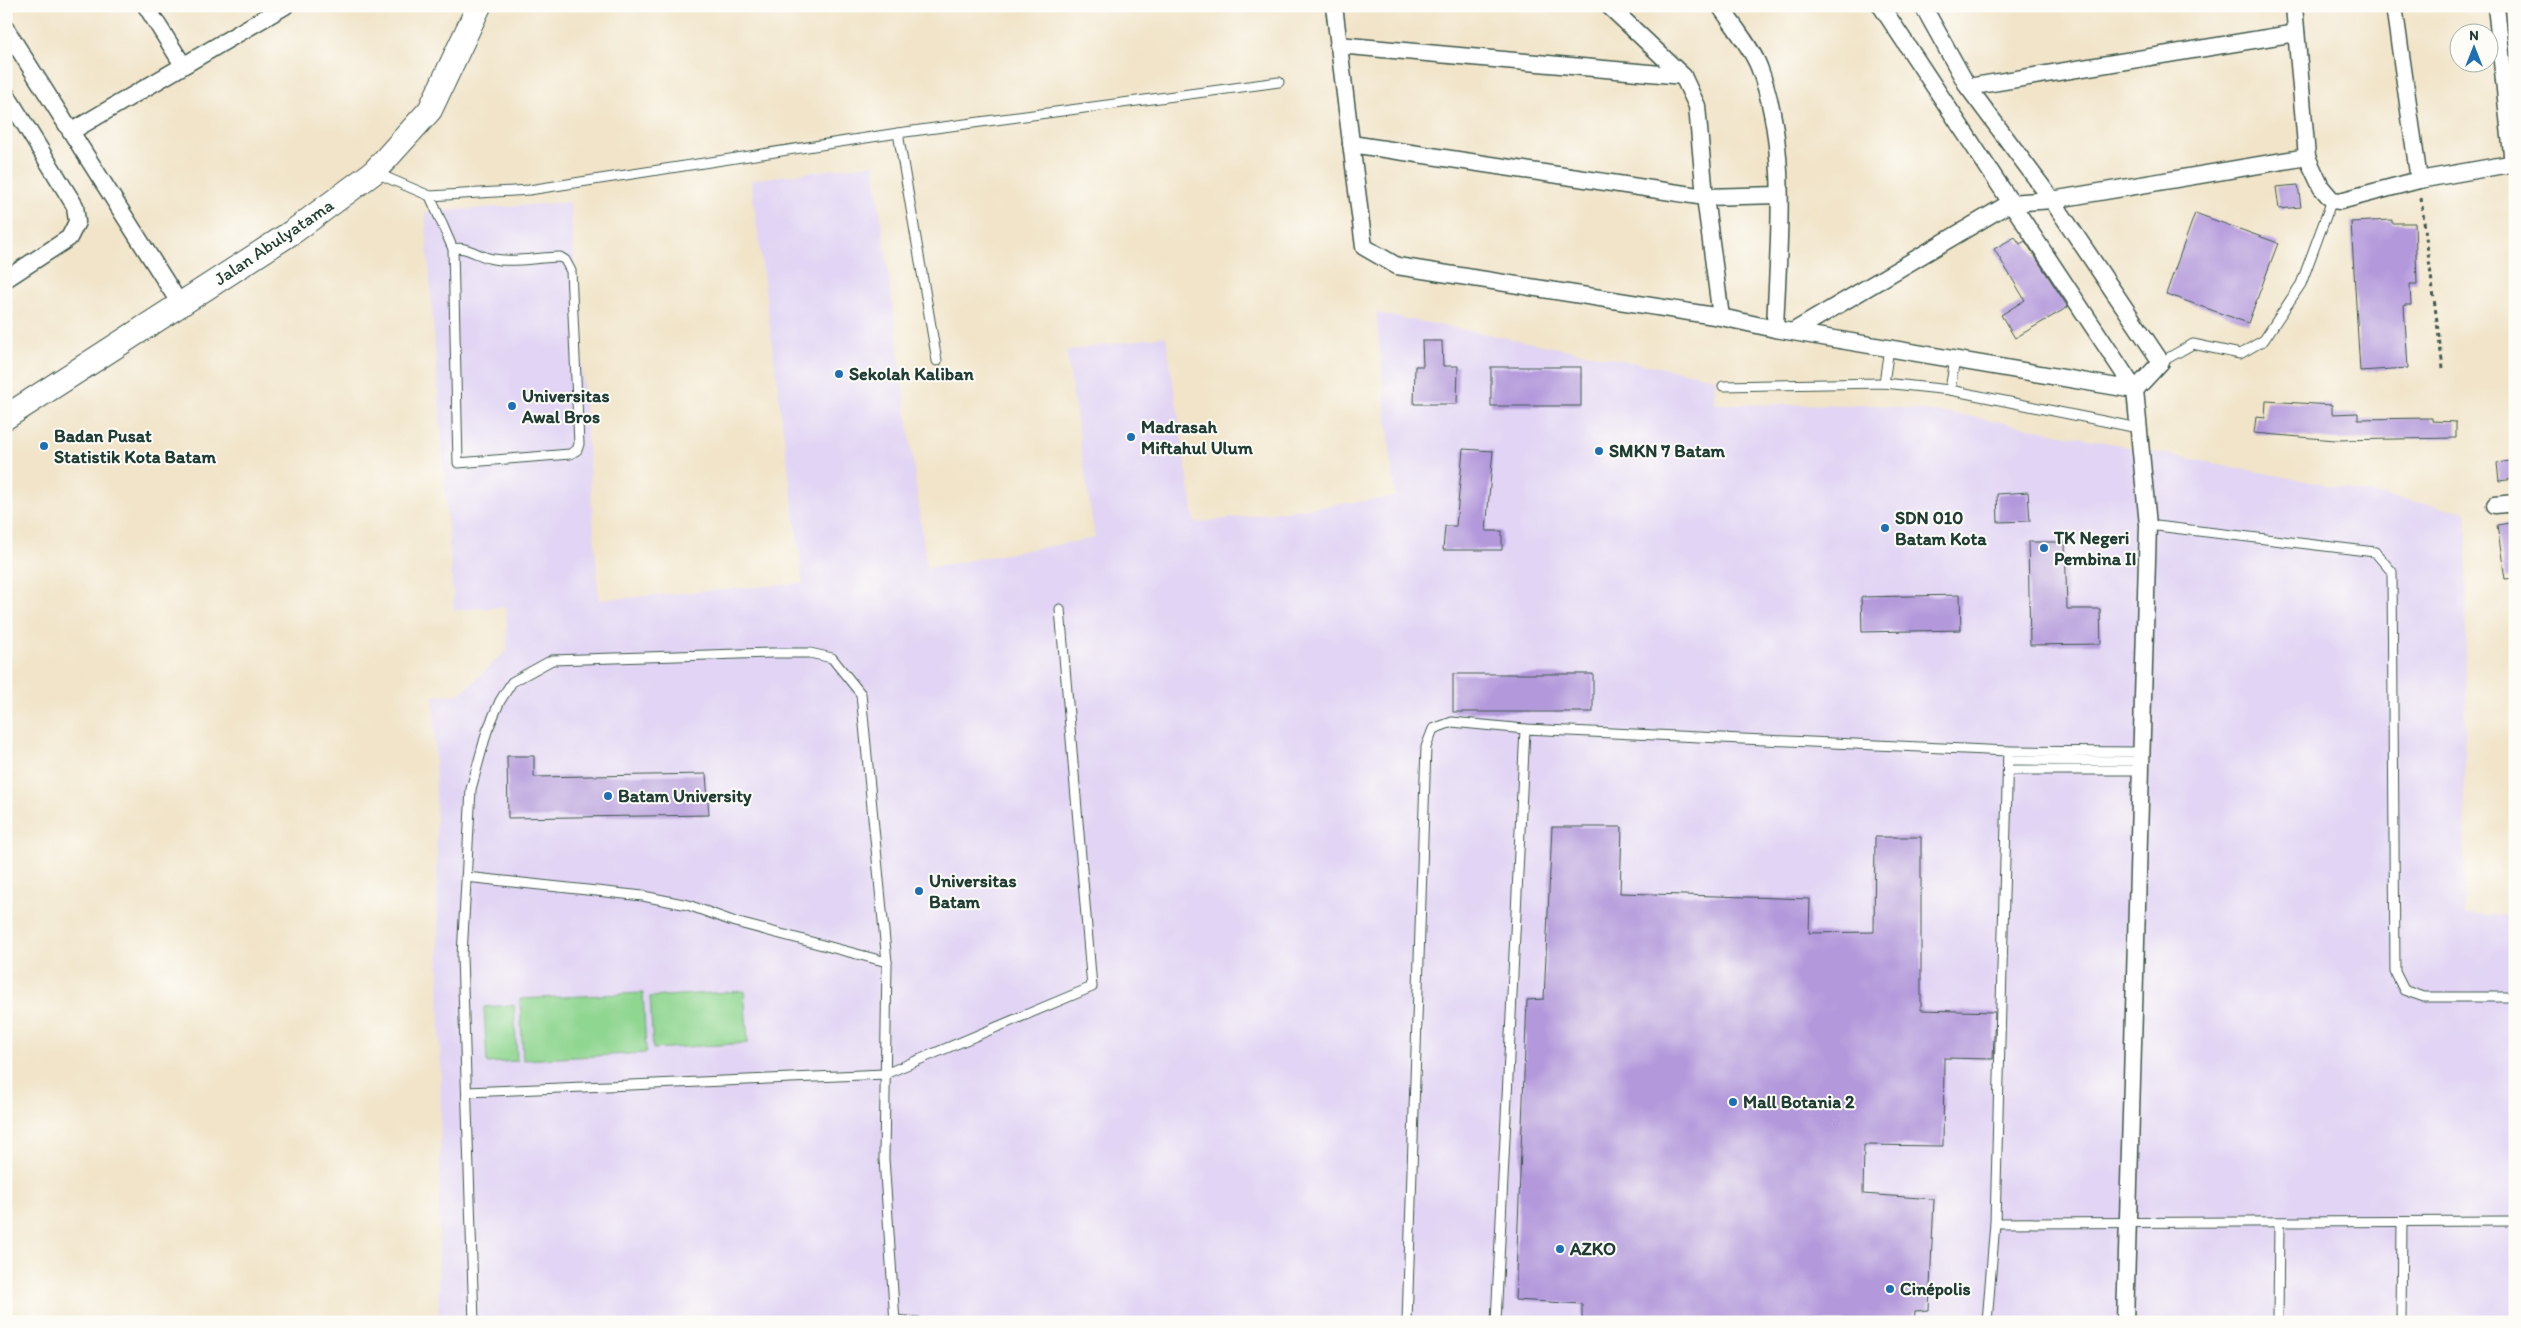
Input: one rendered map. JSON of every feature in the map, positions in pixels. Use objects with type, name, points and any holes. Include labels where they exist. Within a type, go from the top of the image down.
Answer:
[{"type":"main road","name":"Jalan Abulyatama","points":[[6,417],[294,231],[374,172],[430,110],[479,6]]},
{"type":"street","points":[[146,6],[183,65]]},
{"type":"street","points":[[1334,6],[1364,247],[1397,266],[1721,317],[1775,329],[2135,390]]},
{"type":"street","points":[[1609,6],[1683,76],[1697,106],[1705,197],[1721,317]]},
{"type":"street","points":[[1720,6],[1759,65],[1773,107],[1779,195],[1775,329]]},
{"type":"street","points":[[1882,6],[2135,390],[2148,525],[2124,1322]]},
{"type":"street","points":[[1923,6],[1968,87],[2052,200],[2161,362],[2135,390]]},
{"type":"street","points":[[2294,6],[2307,157],[2321,186],[2332,200],[2340,201],[2419,180],[2514,164],[2496,6]]},
{"type":"street","points":[[2394,6],[2419,180]]},
{"type":"street","points":[[72,131],[276,8]]},
{"type":"street","points":[[6,29],[180,304]]},
{"type":"street","points":[[1968,87],[2296,33]]},
{"type":"street","points":[[1338,46],[1683,76]]},
{"type":"street","points":[[6,279],[69,238],[77,222],[75,206],[9,104]]},
{"type":"street","points":[[1351,144],[1705,197],[1779,195]]},
{"type":"street","points":[[1794,331],[2010,203],[2052,200],[2307,157]]},
{"type":"street","points":[[2495,505],[2515,502]]},
{"type":"lane","points":[[374,172],[430,196],[529,190],[898,133],[1279,82]]},
{"type":"lane","points":[[898,133],[937,361]]},
{"type":"lane","points":[[430,196],[452,249],[458,463],[570,454],[577,450],[579,444],[571,271],[568,264],[560,257],[495,259],[476,255],[467,249],[452,249]]},
{"type":"lane","points":[[2161,362],[2193,344],[2240,354],[2264,340],[2301,284],[2332,200]]},
{"type":"lane","points":[[1884,383],[1889,348]]},
{"type":"lane","points":[[1950,390],[1955,359]]},
{"type":"lane","points":[[1723,386],[1884,383],[1950,390],[2138,428]]},
{"type":"lane","points":[[2148,525],[2375,552],[2392,572],[2395,972],[2404,990],[2424,997],[2515,997]]},
{"type":"lane","points":[[468,1092],[885,1074],[1092,987],[1060,609]]},
{"type":"lane","points":[[474,1322],[468,1092],[462,956],[471,789],[487,731],[500,701],[512,682],[552,660],[810,652],[832,658],[861,694],[887,962],[884,1159],[895,1321]]},
{"type":"lane","points":[[1407,1322],[1426,747],[1433,729],[1452,722],[1524,729],[2142,761]]},
{"type":"lane","points":[[1496,1322],[1524,729]]},
{"type":"lane","points":[[1987,1322],[1995,1223],[2008,755]]},
{"type":"lane","points":[[2008,770],[2142,761]]},
{"type":"lane","points":[[466,878],[643,896],[688,905],[735,922],[887,962]]},
{"type":"lane","points":[[1995,1223],[2515,1221]]},
{"type":"lane","points":[[2401,1322],[2402,1222]]},
{"type":"lane","points":[[2278,1322],[2279,1223]]},
{"type":"lane","points":[[872,1322],[918,1322]]},
{"type":"path","points":[[2419,180],[2443,368]]},
{"type":"shaded area","points":[[874,164],[927,568],[1095,538],[1066,351],[1166,336],[1195,523],[1395,497],[1376,313],[1715,378],[1714,404],[1877,405],[1969,416],[2467,512],[2464,914],[2515,916],[2515,1322],[438,1322],[441,1087],[434,696],[460,694],[507,650],[506,607],[454,610],[425,212],[570,202],[599,600],[803,583],[751,180]]},
{"type":"green space","points":[[744,991],[748,1043],[653,1049],[650,997]]},
{"type":"green space","points":[[643,993],[646,1053],[523,1060],[520,999]]},
{"type":"green space","points":[[514,1005],[517,1061],[487,1063],[484,1007]]},
{"type":"building","points":[[2298,185],[2301,207],[2279,209],[2276,187]]},
{"type":"building","points":[[2195,213],[2278,243],[2248,323],[2166,294]]},
{"type":"building","points":[[2392,220],[2392,223],[2415,223],[2417,284],[2410,284],[2411,305],[2404,305],[2408,368],[2360,371],[2351,222]]},
{"type":"building","points":[[2015,237],[2020,244],[2025,241],[2068,307],[2015,338],[2001,315],[2025,300],[1994,249]]},
{"type":"building","points":[[1422,341],[1442,341],[1443,366],[1458,366],[1457,404],[1414,404],[1415,366],[1423,366]]},
{"type":"building","points":[[1491,367],[1581,367],[1581,406],[1491,406]]},
{"type":"building","points":[[2266,401],[2332,405],[2332,414],[2358,413],[2358,419],[2432,418],[2432,421],[2456,422],[2456,438],[2335,440],[2254,433],[2256,417],[2265,418]]},
{"type":"building","points":[[1463,449],[1493,451],[1486,531],[1502,531],[1502,550],[1443,550],[1445,526],[1456,526]]},
{"type":"building","points":[[2515,460],[2515,479],[2499,481],[2497,463]]},
{"type":"building","points":[[2028,492],[2030,521],[1998,522],[1997,494]]},
{"type":"building","points":[[2515,522],[2515,578],[2505,579],[2497,525]]},
{"type":"building","points":[[2028,542],[2065,542],[2067,609],[2100,609],[2101,644],[2030,645]]},
{"type":"building","points":[[1960,595],[1961,630],[1862,632],[1861,597]]},
{"type":"building","points":[[1453,674],[1593,674],[1593,712],[1453,712]]},
{"type":"building","name":"Batam University","points":[[507,756],[534,756],[534,777],[706,774],[709,815],[508,818]]},
{"type":"building","name":"Mall Botania 2","points":[[1552,827],[1622,827],[1620,893],[1810,899],[1809,933],[1874,932],[1875,837],[1921,837],[1921,1010],[1995,1012],[1993,1059],[1944,1058],[1943,1146],[1864,1145],[1863,1194],[1934,1199],[1929,1310],[1915,1311],[1914,1322],[1582,1322],[1582,1304],[1515,1300],[1527,1000],[1544,999]]},
{"type":"place","name":"Sekolah Kaliban","points":[[839,374]]},
{"type":"place","name":"Universitas Awal Bros","points":[[512,406]]},
{"type":"place","name":"Madrasah Miftahul Ulum","points":[[1131,437]]},
{"type":"place","name":"Badan Pusat Statistik Kota Batam","points":[[44,446]]},
{"type":"place","name":"SMKN 7 Batam","points":[[1599,451]]},
{"type":"place","name":"SDN 010 Batam Kota","points":[[1885,528]]},
{"type":"place","name":"TK Negeri Pembina II","points":[[2044,548]]},
{"type":"place","name":"Batam University","points":[[608,796]]},
{"type":"place","name":"Universitas Batam","points":[[919,891]]},
{"type":"place","name":"Mall Botania 2","points":[[1733,1102]]},
{"type":"place","name":"AZKO","points":[[1560,1249]]},
{"type":"place","name":"Cinépolis","points":[[1890,1289]]}]
